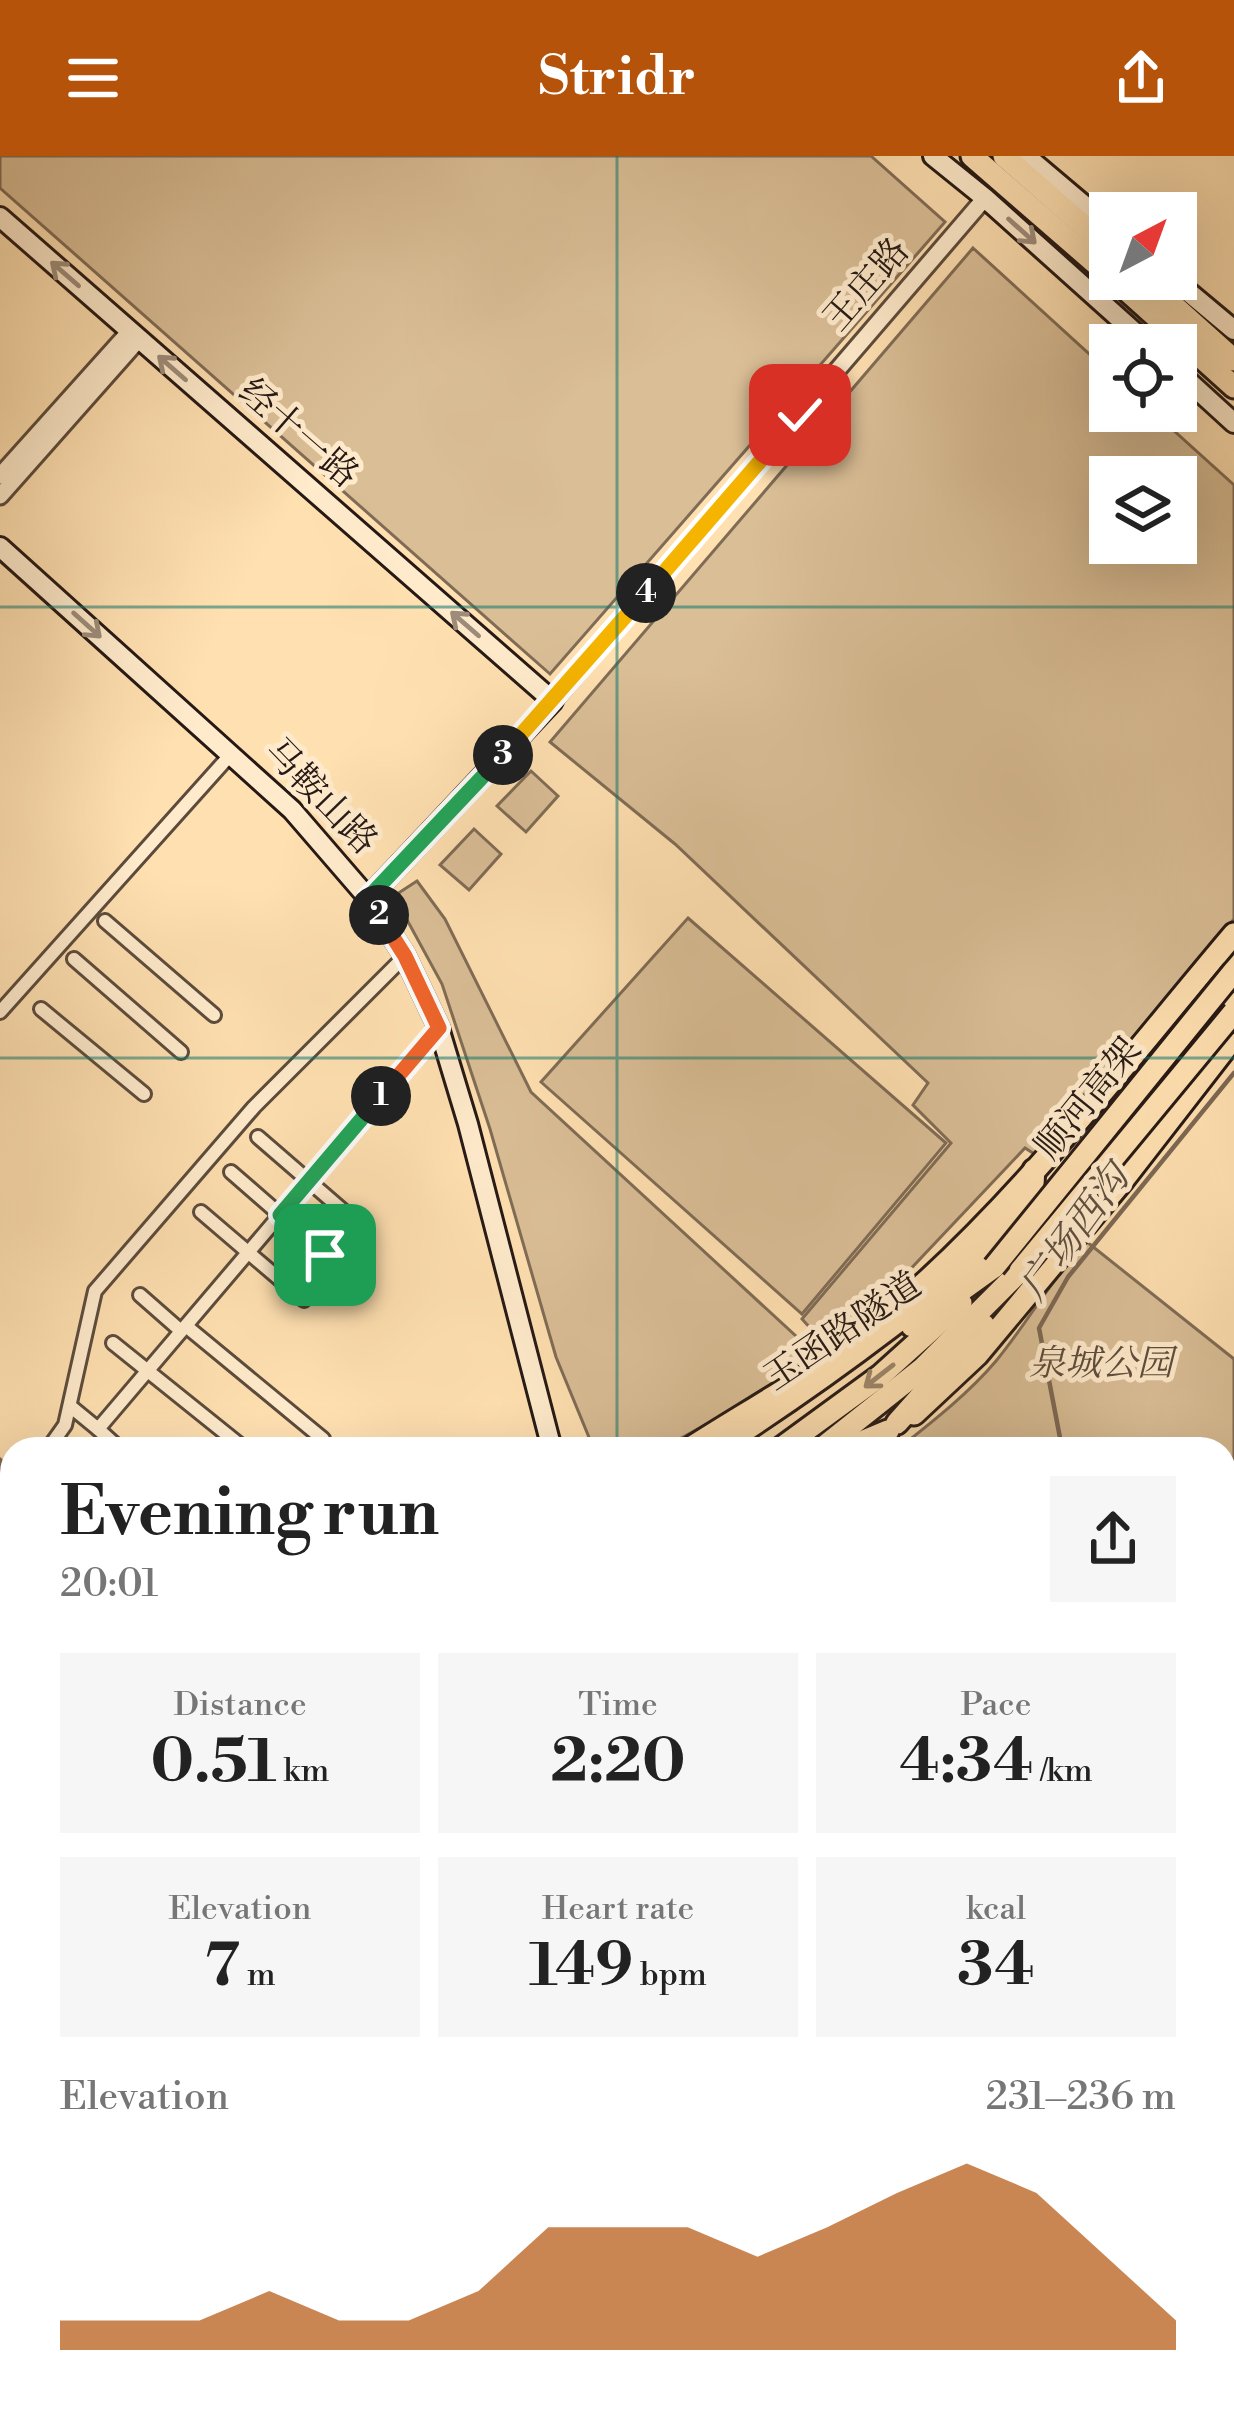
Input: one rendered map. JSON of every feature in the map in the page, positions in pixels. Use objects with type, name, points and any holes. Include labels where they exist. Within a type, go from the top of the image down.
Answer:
[{"type":"main road","points":[[933,156],[1126,324]]},
{"type":"main road","points":[[972,156],[1089,257]]},
{"type":"main road","points":[[1004,156],[1089,231]]},
{"type":"main road","points":[[1026,156],[1089,208]]},
{"type":"main road","name":"经十一路","points":[[0,217],[553,701]]},
{"type":"main road","points":[[1138,300],[1234,387]]},
{"type":"main road","points":[[1175,300],[1234,359]]},
{"type":"main road","points":[[1185,300],[1234,330]]},
{"type":"main road","points":[[1197,389],[1234,423]]},
{"type":"main road","name":"马鞍山路","points":[[0,547],[297,815],[368,898],[405,956],[439,1028],[468,1124],[549,1437]]},
{"type":"main road","name":"王庄路","points":[[368,898],[553,701]]},
{"type":"main road","points":[[707,1437],[878,1324],[938,1270],[1034,1170],[1234,934]]},
{"type":"main road","name":"顺河高架","points":[[994,1267],[1234,971]]},
{"type":"main road","name":"顺河高架","points":[[1020,1270],[1234,1012]]},
{"type":"main road","points":[[871,1437],[920,1411],[977,1355],[1234,1037]]},
{"type":"main road","points":[[1111,1079],[1168,1122]]},
{"type":"main road","points":[[734,1437],[830,1372],[986,1246],[1032,1188],[1034,1170]]},
{"type":"main road","points":[[796,1437],[880,1376],[946,1318],[994,1267]]},
{"type":"main road","name":"玉函路隧道","points":[[747,1437],[844,1375],[994,1267]]},
{"type":"main road","points":[[880,1437],[1012,1295],[1020,1270]]},
{"type":"main road","name":"玉函路隧道","points":[[836,1437],[923,1368],[1020,1270]]},
{"type":"street","name":"王庄路","points":[[553,701],[985,198]]},
{"type":"street","points":[[0,476],[134,335]]},
{"type":"street","points":[[0,496],[134,335]]},
{"type":"street","points":[[0,1012],[232,753]]},
{"type":"street","points":[[105,921],[214,1015]]},
{"type":"street","points":[[56,1437],[65,1425],[95,1291],[254,1107],[405,956]]},
{"type":"street","points":[[74,959],[181,1052]]},
{"type":"street","points":[[41,1009],[144,1094]]},
{"type":"street","points":[[98,1429],[439,1028]]},
{"type":"street","points":[[258,1137],[355,1221]]},
{"type":"street","points":[[231,1172],[325,1255]]},
{"type":"street","points":[[201,1212],[304,1300]]},
{"type":"street","points":[[140,1295],[320,1437]]},
{"type":"street","points":[[112,1342],[230,1437]]},
{"type":"street","points":[[70,1406],[107,1437]]},
{"type":"green space","points":[[0,156],[871,156],[945,222],[550,674],[0,188]]},
{"type":"green space","points":[[973,248],[1089,354],[1089,432],[1175,432],[1234,485],[1234,919],[1036,1155],[1025,1148],[832,1352],[802,1319],[951,1143],[913,1105],[928,1083],[675,844],[550,742]]},
{"type":"green space","points":[[531,771],[558,796],[526,832],[497,806]]},
{"type":"green space","points":[[474,829],[501,854],[469,890],[440,865]]},
{"type":"green space","points":[[417,881],[445,919],[531,1092],[823,1361],[683,1437],[589,1437],[556,1357],[442,984],[394,896]]},
{"type":"green space","points":[[688,918],[946,1143],[802,1314],[541,1082]]},
{"type":"green space","name":"泉城公园","points":[[1087,1242],[1234,1359],[1234,1437],[913,1437],[985,1373]]},
{"type":"waterway","name":"广场西沟","points":[[1060,1437],[1039,1328],[1068,1277],[1234,1073]]},
{"type":"route","points":[[325,1255],[280,1215],[439,1028],[405,956],[368,898],[553,701],[800,415]]}]
